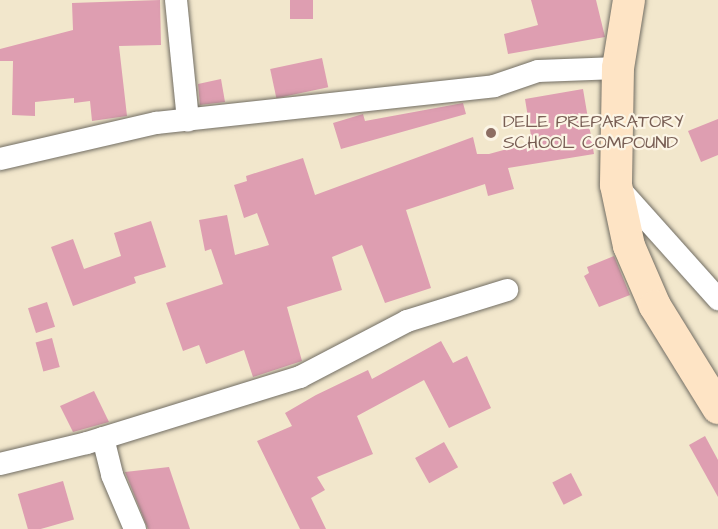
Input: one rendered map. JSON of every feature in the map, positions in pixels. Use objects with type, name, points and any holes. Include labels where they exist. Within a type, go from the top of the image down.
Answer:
[{"type":"street","points":[[176,0],[188,120]]},
{"type":"street","points":[[629,0],[618,68],[616,185],[629,246],[655,306],[718,408]]},
{"type":"street","points":[[0,159],[156,123],[494,86],[538,71],[618,68]]},
{"type":"street","points":[[616,185],[718,299]]},
{"type":"street","points":[[0,464],[103,438],[300,377],[407,321],[507,290]]},
{"type":"street","points":[[103,438],[112,475],[135,529]]},
{"type":"building","points":[[160,0],[161,45],[119,46],[127,116],[92,121],[90,101],[74,103],[74,98],[35,102],[35,116],[12,115],[13,61],[0,61],[0,49],[73,30],[72,3]]},
{"type":"building","points":[[290,0],[313,0],[313,19],[290,19]]},
{"type":"building","points":[[531,0],[596,0],[605,37],[508,54],[504,34],[538,25]]},
{"type":"building","points":[[322,58],[328,87],[276,98],[270,69]]},
{"type":"building","points":[[221,79],[225,102],[200,105],[198,84]]},
{"type":"building","points":[[583,89],[594,154],[508,168],[514,189],[488,196],[485,184],[406,210],[431,288],[385,303],[362,245],[332,257],[342,290],[287,307],[302,361],[253,377],[244,350],[206,364],[199,345],[183,351],[166,303],[223,284],[211,249],[205,251],[199,220],[227,215],[235,255],[269,245],[257,213],[244,218],[234,185],[247,181],[246,176],[303,158],[315,195],[473,137],[477,154],[489,154],[532,142],[525,99]]},
{"type":"building","points":[[463,103],[466,114],[341,149],[333,123],[363,114],[365,121]]},
{"type":"building","points":[[718,119],[718,155],[701,162],[688,131]]},
{"type":"building","points":[[151,221],[166,267],[134,277],[136,283],[73,306],[51,247],[73,239],[84,269],[121,256],[114,233]]},
{"type":"building","points":[[614,256],[630,295],[599,307],[584,276],[589,273],[587,267]]},
{"type":"building","points":[[47,302],[55,327],[36,333],[28,308]]},
{"type":"building","points":[[52,338],[60,367],[43,371],[36,342]]},
{"type":"building","points":[[441,341],[453,363],[467,356],[491,408],[449,428],[424,380],[357,416],[373,454],[317,477],[325,490],[311,498],[326,529],[300,529],[257,441],[292,426],[285,413],[316,395],[368,370],[372,379]]},
{"type":"building","points":[[94,391],[109,422],[73,432],[60,406]]},
{"type":"building","points":[[705,436],[718,460],[718,497],[689,445]]},
{"type":"building","points":[[444,442],[458,467],[429,483],[415,458]]},
{"type":"building","points":[[169,467],[190,529],[148,529],[125,472]]},
{"type":"building","points":[[571,473],[582,495],[564,505],[552,483]]},
{"type":"building","points":[[63,481],[74,519],[41,529],[28,529],[18,494]]},
{"type":"place","name":"DELE PREPARATORY SCHOOL COMPOUND","points":[[491,133]]}]
